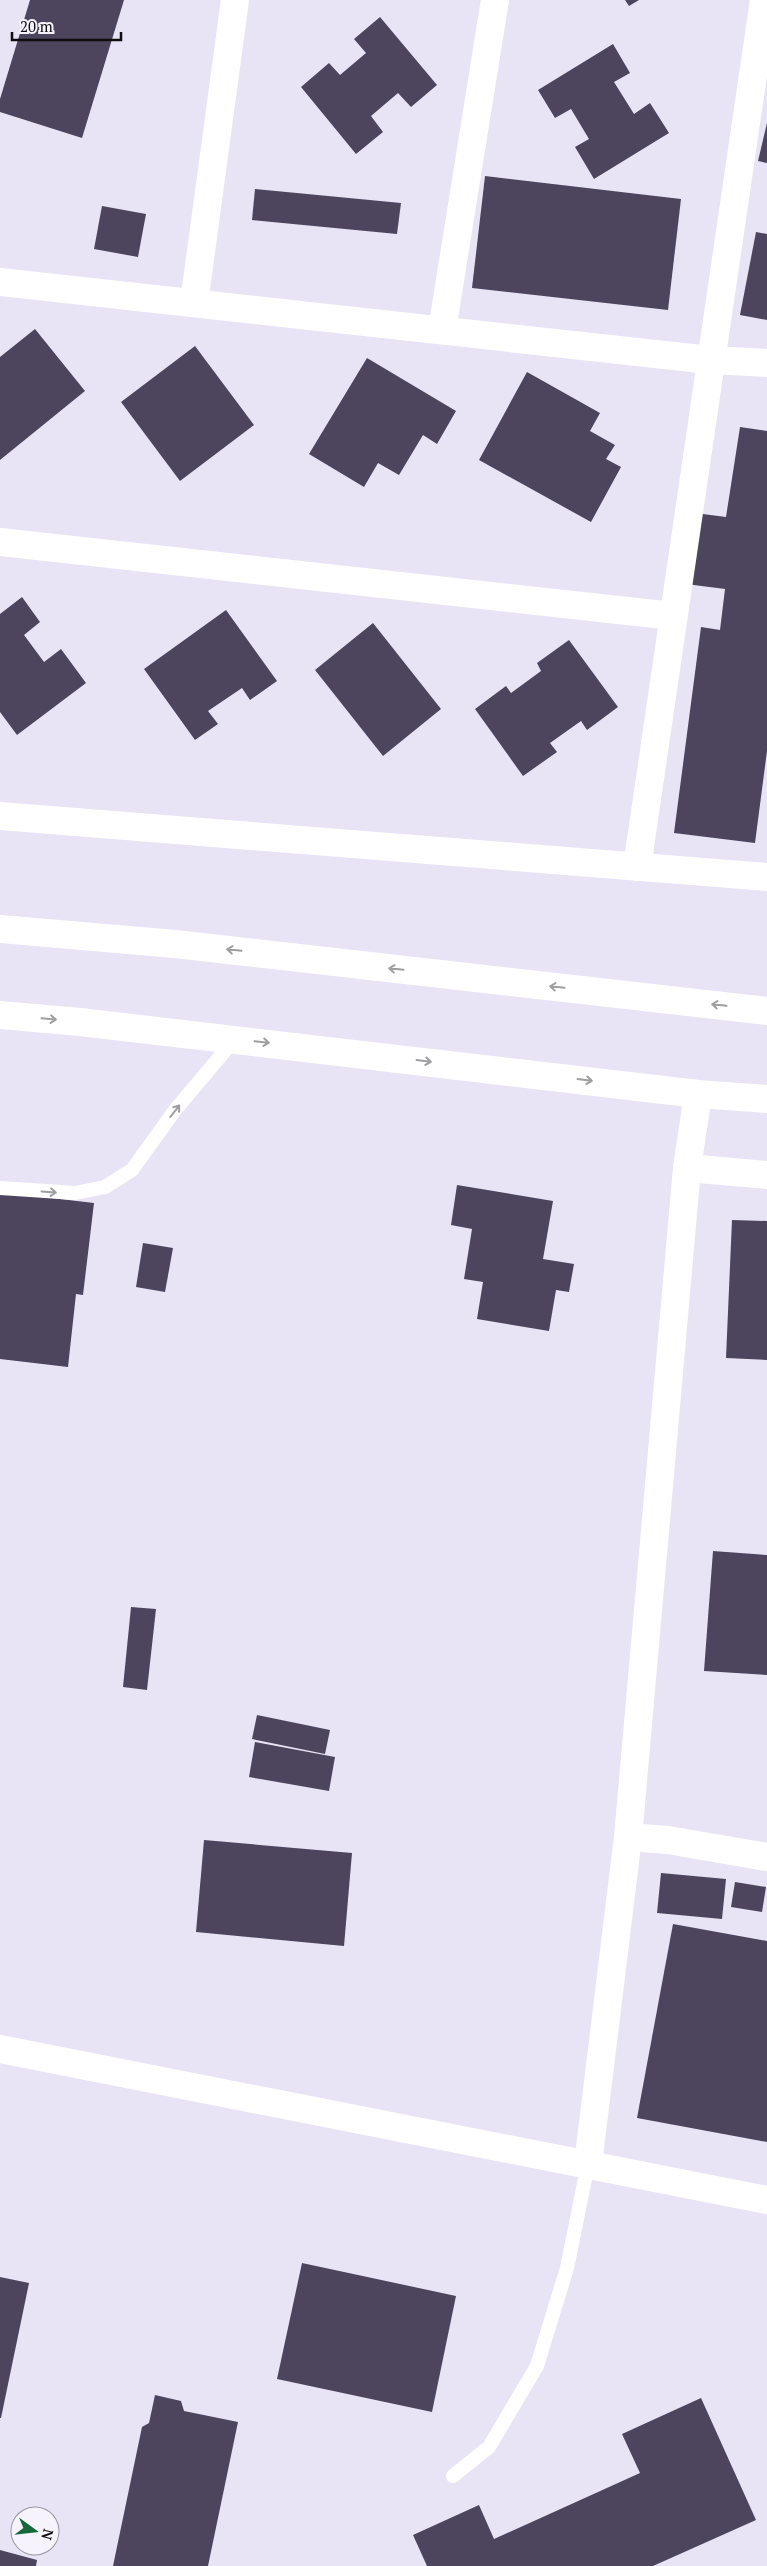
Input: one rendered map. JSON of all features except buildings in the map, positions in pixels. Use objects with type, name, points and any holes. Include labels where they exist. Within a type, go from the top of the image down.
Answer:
[{"type":"main road","points":[[194,303],[235,0]]},
{"type":"main road","points":[[442,330],[494,0]]},
{"type":"main road","points":[[637,867],[764,0]]},
{"type":"main road","points":[[0,282],[710,360],[767,363]]},
{"type":"main road","points":[[0,542],[673,616]]},
{"type":"main road","points":[[0,816],[767,877]]},
{"type":"main road","points":[[0,929],[174,944],[767,1011]]},
{"type":"main road","points":[[0,1015],[235,1039],[698,1094],[767,1099]]},
{"type":"main road","points":[[588,2164],[628,1837],[686,1168],[698,1094]]},
{"type":"main road","points":[[686,1168],[767,1175]]},
{"type":"main road","points":[[628,1837],[668,1840],[767,1857]]},
{"type":"main road","points":[[0,2049],[767,2200]]},
{"type":"lane","points":[[0,1188],[75,1193],[105,1187],[112,1183],[132,1170],[175,1110],[235,1039]]},
{"type":"lane","points":[[453,2476],[490,2447],[537,2366],[567,2268],[588,2164]]}]
